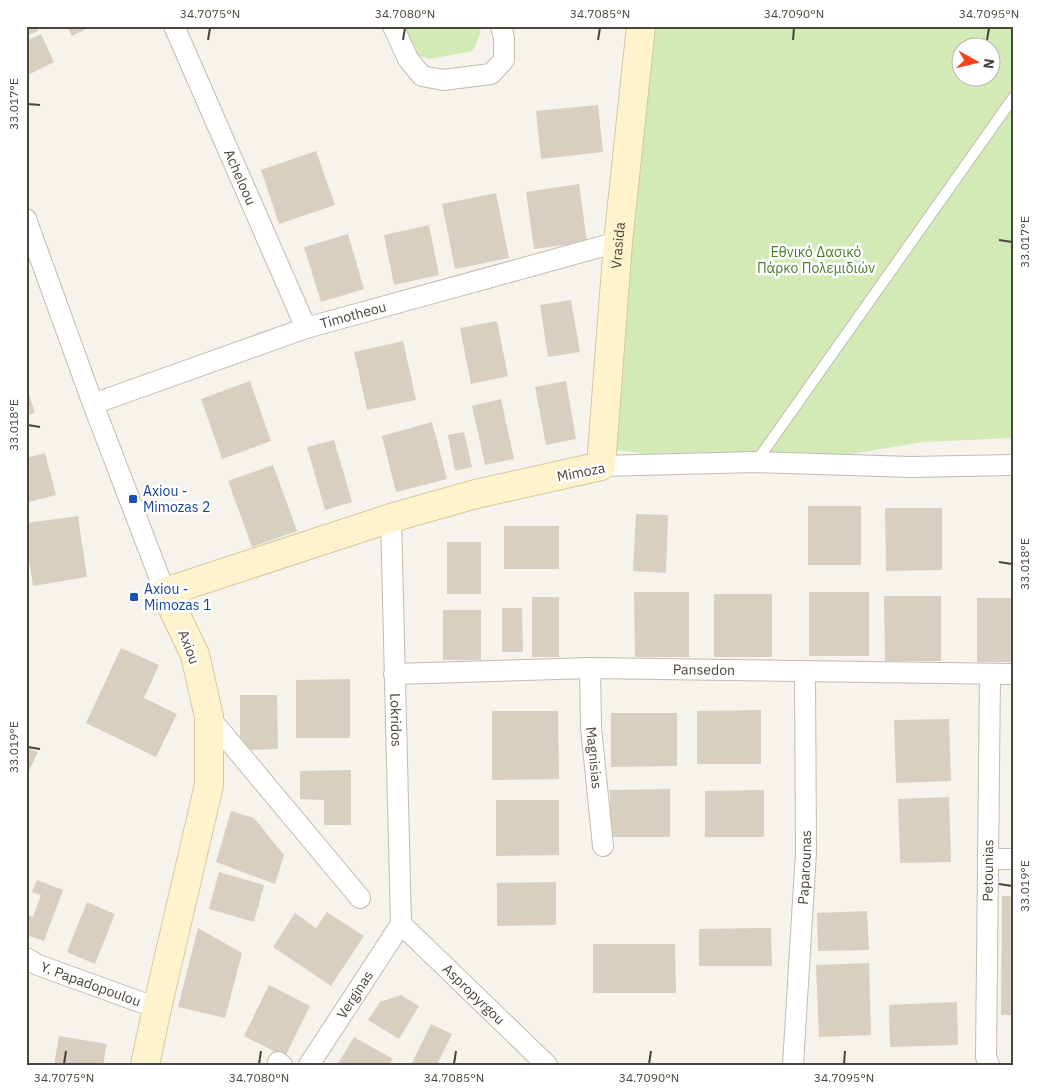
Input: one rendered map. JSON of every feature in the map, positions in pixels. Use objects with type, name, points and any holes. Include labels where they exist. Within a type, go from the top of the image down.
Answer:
[{"type":"street","name":"Acheloou","points":[[174,26],[306,328]]},
{"type":"street","points":[[393,26],[408,59],[422,76],[443,80],[491,74],[504,60],[502,26]]},
{"type":"street","name":"Vrasida","points":[[601,466],[618,242],[641,26]]},
{"type":"street","name":"Axiou","points":[[26,219],[93,404],[165,592],[194,655],[209,716],[209,785],[145,1065]]},
{"type":"street","name":"Timotheou","points":[[93,404],[306,328],[618,242]]},
{"type":"street","name":"Mimoza","points":[[165,592],[392,518],[476,494],[601,466],[756,462],[911,467],[1013,465]]},
{"type":"street","name":"Lokridos","points":[[392,518],[401,924]]},
{"type":"street","name":"Pansedon","points":[[394,674],[590,668],[1013,674]]},
{"type":"street","name":"Magnisias","points":[[590,668],[591,727],[603,846]]},
{"type":"street","name":"Paparounas","points":[[793,1065],[806,852],[805,671]]},
{"type":"street","name":"Petounias","points":[[989,1065],[986,1057],[990,674]]},
{"type":"street","points":[[209,716],[360,898]]},
{"type":"street","points":[[988,859],[1013,859]]},
{"type":"street","name":"Verginas","points":[[309,1065],[401,924]]},
{"type":"street","name":"Aspropyrgou","points":[[401,924],[547,1065]]},
{"type":"street","name":"Y. Papadopoulou","points":[[26,958],[38,965],[157,1008]]},
{"type":"lane","points":[[756,462],[1013,98]]},
{"type":"green space","points":[[404,26],[479,26],[481,32],[473,51],[430,59],[417,55]]},
{"type":"green space","name":"Εθνικό Δασικό Πάρκο Πολεμιδιών","points":[[644,26],[1013,26],[1013,438],[922,442],[764,469],[615,450]]},
{"type":"building","points":[[26,26],[36,26],[38,31],[26,36]]},
{"type":"building","points":[[67,26],[92,26],[72,36]]},
{"type":"building","points":[[41,34],[54,62],[26,76],[26,41]]},
{"type":"building","points":[[598,105],[603,152],[541,159],[536,111]]},
{"type":"building","points":[[316,151],[335,205],[279,224],[261,170]]},
{"type":"building","points":[[579,184],[587,242],[534,249],[526,192]]},
{"type":"building","points":[[496,193],[509,258],[455,269],[442,204]]},
{"type":"building","points":[[429,225],[439,275],[394,285],[384,235]]},
{"type":"building","points":[[348,234],[364,289],[321,302],[304,247]]},
{"type":"building","points":[[571,300],[580,352],[548,357],[540,305]]},
{"type":"building","points":[[497,321],[508,376],[471,384],[460,328]]},
{"type":"building","points":[[403,341],[416,400],[367,410],[354,352]]},
{"type":"building","points":[[250,381],[271,441],[222,459],[201,399]]},
{"type":"building","points":[[566,381],[576,439],[546,445],[535,387]]},
{"type":"building","points":[[26,384],[35,413],[26,416]]},
{"type":"building","points":[[501,399],[514,459],[485,465],[472,406]]},
{"type":"building","points":[[432,422],[447,479],[396,492],[382,436]]},
{"type":"building","points":[[464,432],[472,467],[455,471],[448,435]]},
{"type":"building","points":[[334,440],[352,502],[325,510],[307,447]]},
{"type":"building","points":[[45,453],[56,495],[26,503],[26,458]]},
{"type":"building","points":[[273,465],[297,531],[252,547],[228,481]]},
{"type":"building","points":[[808,506],[861,506],[861,565],[808,565]]},
{"type":"building","points":[[885,508],[942,508],[942,570],[886,571]]},
{"type":"building","points":[[636,514],[668,515],[666,573],[633,571]]},
{"type":"building","points":[[78,516],[87,577],[33,586],[26,539],[26,523]]},
{"type":"building","points":[[504,526],[559,526],[559,569],[504,569]]},
{"type":"building","points":[[447,542],[481,542],[481,594],[447,594]]},
{"type":"building","points":[[634,592],[689,592],[689,657],[635,657]]},
{"type":"building","points":[[809,592],[869,592],[869,656],[809,656]]},
{"type":"building","points":[[714,594],[772,594],[772,657],[714,657]]},
{"type":"building","points":[[884,596],[941,596],[941,661],[885,661]]},
{"type":"building","points":[[532,597],[559,597],[559,657],[532,657]]},
{"type":"building","points":[[977,598],[1013,598],[1013,662],[977,662]]},
{"type":"building","points":[[502,608],[522,608],[523,652],[502,652]]},
{"type":"building","points":[[443,610],[481,610],[481,660],[443,660]]},
{"type":"building","points":[[121,648],[159,665],[144,698],[177,714],[156,757],[86,723]]},
{"type":"building","points":[[350,679],[350,738],[296,738],[296,680]]},
{"type":"building","points":[[240,695],[277,695],[278,749],[240,750]]},
{"type":"building","points":[[761,710],[761,764],[697,764],[697,711]]},
{"type":"building","points":[[492,711],[558,711],[559,779],[492,780]]},
{"type":"building","points":[[611,713],[677,713],[677,766],[611,767]]},
{"type":"building","points":[[949,719],[951,781],[896,783],[894,720]]},
{"type":"building","points":[[26,747],[38,752],[26,777]]},
{"type":"building","points":[[351,770],[351,825],[324,825],[324,800],[300,799],[300,771]]},
{"type":"building","points":[[670,789],[670,837],[610,837],[610,790]]},
{"type":"building","points":[[764,790],[764,837],[705,837],[705,791]]},
{"type":"building","points":[[949,797],[951,862],[900,863],[898,799]]},
{"type":"building","points":[[496,800],[559,800],[559,855],[496,856]]},
{"type":"building","points":[[231,811],[254,818],[284,855],[275,884],[216,862]]},
{"type":"building","points":[[219,872],[264,885],[254,922],[209,909]]},
{"type":"building","points":[[37,880],[63,890],[44,941],[26,935],[26,914],[33,917],[41,895],[32,892]]},
{"type":"building","points":[[556,882],[556,925],[497,926],[497,883]]},
{"type":"building","points":[[1002,896],[1013,896],[1013,1015],[1001,1015]]},
{"type":"building","points":[[87,902],[115,914],[95,964],[67,952]]},
{"type":"building","points":[[867,911],[869,950],[818,951],[817,913]]},
{"type":"building","points":[[327,912],[364,936],[331,986],[273,947],[295,913],[316,928]]},
{"type":"building","points":[[198,928],[242,953],[225,1018],[178,1007]]},
{"type":"building","points":[[771,928],[772,966],[699,966],[699,929]]},
{"type":"building","points":[[593,944],[675,944],[676,993],[593,993]]},
{"type":"building","points":[[869,963],[871,1035],[819,1037],[816,965]]},
{"type":"building","points":[[269,985],[310,1006],[285,1057],[244,1036]]},
{"type":"building","points":[[401,995],[419,1006],[399,1039],[368,1020],[380,1002]]},
{"type":"building","points":[[957,1002],[958,1045],[890,1047],[889,1005]]},
{"type":"building","points":[[431,1024],[452,1034],[437,1065],[411,1065]]},
{"type":"building","points":[[59,1036],[107,1044],[103,1065],[54,1065]]},
{"type":"building","points":[[354,1037],[393,1059],[389,1065],[337,1065]]},
{"type":"place","name":"Axiou - Mimozas 2","points":[[133,499]]},
{"type":"place","name":"Axiou - Mimozas 1","points":[[134,597]]}]
